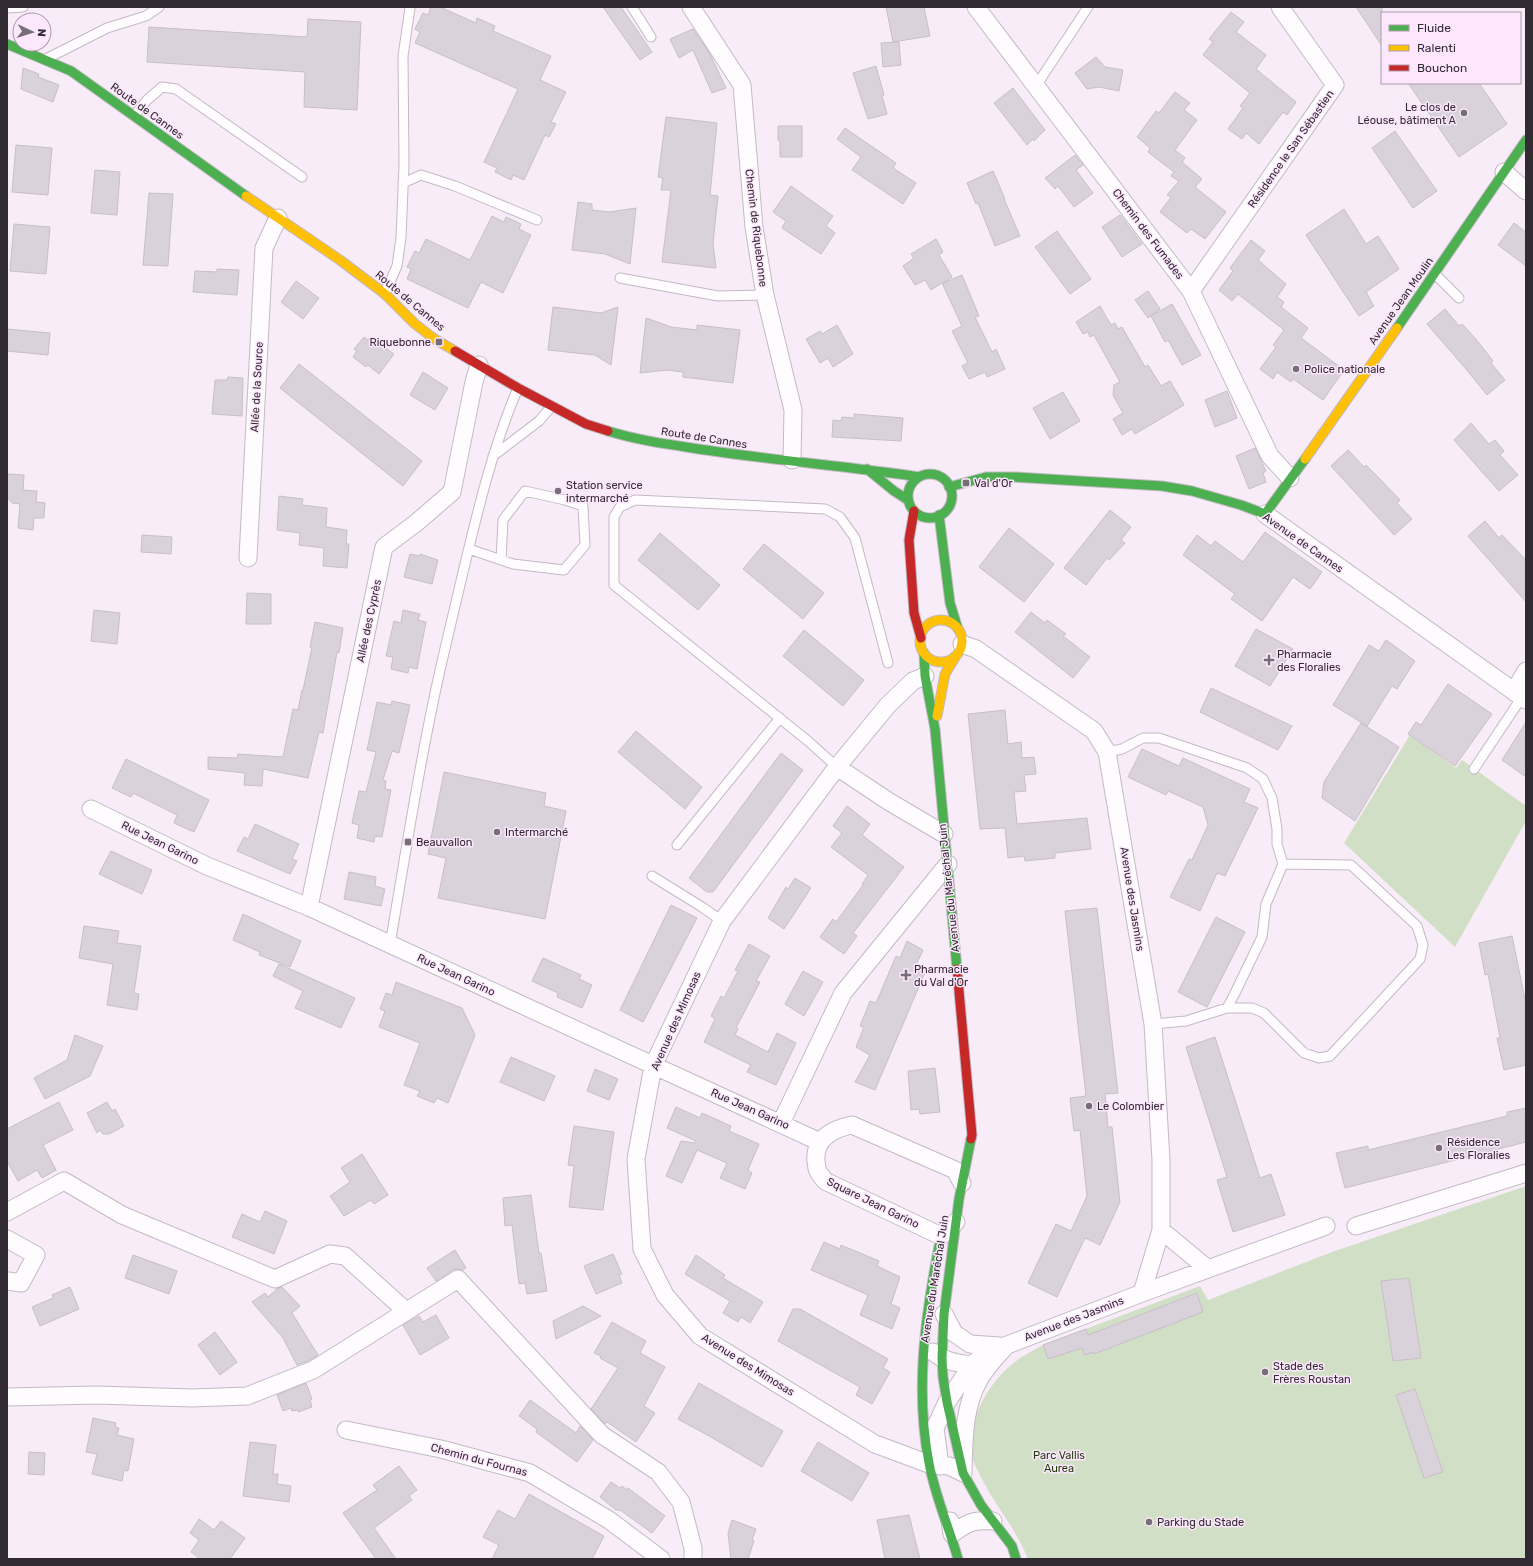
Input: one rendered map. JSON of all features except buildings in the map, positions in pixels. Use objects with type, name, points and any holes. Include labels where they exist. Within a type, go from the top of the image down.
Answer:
[{"type":"main road","name":"Route de Cannes","points":[[7,44],[71,71],[278,218],[340,260],[385,294],[414,323],[433,338],[518,388],[586,424],[624,436],[659,443],[753,457],[867,469],[919,477]]},
{"type":"main road","name":"Avenue Jean Moulin","points":[[1265,514],[1337,415],[1526,140]]},
{"type":"main road","points":[[867,469],[894,491],[908,500]]},
{"type":"main road","points":[[926,475],[940,477],[946,481],[949,487],[951,500],[949,506],[939,515],[926,518],[914,511],[908,500],[910,487],[919,477],[926,475]]},
{"type":"main road","name":"Avenue de Cannes","points":[[949,487],[986,477],[1014,477],[1162,486],[1192,491],[1241,505],[1265,514]]},
{"type":"main road","points":[[914,511],[909,540],[914,613],[921,638]]},
{"type":"main road","points":[[924,653],[928,657],[940,662],[952,659],[959,643],[950,603],[939,515]]},
{"type":"main road","points":[[921,638],[923,632],[933,622],[940,620],[953,624],[959,643]]},
{"type":"main road","name":"Avenue du Maréchal Juin","points":[[921,638],[924,653],[925,676],[935,730],[972,1135],[956,1175],[947,1227],[932,1284],[924,1350],[922,1381],[923,1417],[934,1464]]},
{"type":"main road","name":"Avenue du Maréchal Juin","points":[[935,730],[945,674],[959,643]]},
{"type":"main road","name":"Avenue du Maréchal Juin","points":[[962,1132],[969,1094]]},
{"type":"main road","name":"Avenue du Maréchal Juin","points":[[947,1227],[942,1358],[947,1402],[963,1473],[980,1505],[1012,1546],[1016,1559]]},
{"type":"main road","name":"Avenue du Maréchal Juin","points":[[952,1534],[958,1559]]},
{"type":"street","name":"Chemin de Riquebonne","points":[[691,7],[742,85],[754,227],[764,295],[793,410],[792,460]]},
{"type":"street","name":"Chemin des Fumades","points":[[976,7],[1191,291],[1270,456],[1290,478]]},
{"type":"street","name":"Résidence le San Sébastien","points":[[1191,291],[1335,86],[1280,7]]},
{"type":"street","points":[[1504,172],[1526,191]]},
{"type":"street","name":"Allée de la Source","points":[[248,558],[264,248],[278,218]]},
{"type":"street","name":"Allée des Cyprès","points":[[309,907],[384,547],[416,523],[452,492],[474,382],[479,365]]},
{"type":"street","name":"Avenue de Cannes","points":[[1265,514],[1521,696]]},
{"type":"street","name":"Avenue des Jasmins","points":[[959,643],[976,648],[1094,732],[1107,752],[1153,1024],[1161,1160],[1161,1230],[1142,1293]]},
{"type":"street","points":[[1521,696],[1526,671]]},
{"type":"street","name":"Avenue des Mimosas","points":[[925,676],[913,681],[888,705],[837,767],[722,921],[653,1066],[636,1158],[642,1249],[665,1295],[700,1336],[875,1444],[934,1464],[948,1466],[963,1473]]},
{"type":"street","points":[[837,767],[888,801],[944,834]]},
{"type":"street","name":"Rue Jean Garino","points":[[91,809],[207,866],[309,907],[820,1142]]},
{"type":"street","points":[[781,1123],[843,993],[948,864]]},
{"type":"street","points":[[820,1142],[829,1133],[840,1127],[852,1125],[956,1175]]},
{"type":"street","name":"Square Jean Garino","points":[[820,1142],[816,1155],[817,1170],[825,1181],[947,1227]]},
{"type":"street","points":[[1356,1226],[1526,1173]]},
{"type":"street","points":[[7,1212],[64,1181],[122,1215],[275,1278],[330,1254],[345,1256],[406,1311]]},
{"type":"street","name":"Avenue des Jasmins","points":[[947,1402],[972,1365],[984,1354],[1142,1293],[1326,1226]]},
{"type":"street","points":[[1161,1230],[1208,1269]]},
{"type":"street","points":[[7,1238],[36,1255],[21,1283],[8,1281]]},
{"type":"street","points":[[7,1397],[97,1395],[192,1398],[247,1396],[313,1370],[458,1279],[602,1435],[658,1472],[681,1502],[693,1548],[693,1559]]},
{"type":"street","points":[[932,1284],[935,1293],[930,1347],[933,1352],[942,1358],[972,1365],[990,1365]]},
{"type":"street","name":"Avenue des Jasmins","points":[[944,1314],[954,1333],[970,1344],[1006,1346]]},
{"type":"street","name":"Avenue des Jasmins","points":[[963,1473],[964,1429],[969,1402],[979,1379],[1006,1346]]},
{"type":"street","name":"Avenue du Maréchal Juin","points":[[947,1402],[936,1428],[934,1464],[944,1486],[952,1534]]},
{"type":"street","name":"Chemin du Fournas","points":[[346,1430],[441,1449],[530,1473],[609,1520],[660,1559]]},
{"type":"street","points":[[952,1534],[966,1524],[980,1520],[993,1521]]},
{"type":"lane","points":[[7,8],[22,7]]},
{"type":"lane","points":[[45,60],[106,28],[146,16],[159,7]]},
{"type":"lane","points":[[632,7],[651,37]]},
{"type":"lane","points":[[1036,86],[1088,7]]},
{"type":"lane","points":[[385,294],[397,266],[401,238],[403,183],[403,56],[410,8]]},
{"type":"lane","points":[[134,116],[147,100],[162,87],[176,88],[302,177]]},
{"type":"lane","points":[[403,183],[421,175],[455,186],[537,220]]},
{"type":"lane","points":[[1435,274],[1459,298]]},
{"type":"lane","points":[[620,278],[718,296],[764,295]]},
{"type":"lane","points":[[390,944],[433,704],[469,549],[493,456],[518,388]]},
{"type":"lane","points":[[493,456],[539,421],[552,406]]},
{"type":"lane","points":[[469,549],[501,560],[513,564],[564,570],[584,545],[583,506],[565,500],[525,491],[503,520],[501,560]]},
{"type":"lane","points":[[837,767],[780,718],[614,585],[614,517],[620,507],[635,500],[825,509],[840,517],[855,538],[888,663]]},
{"type":"lane","points":[[1474,768],[1521,696]]},
{"type":"lane","points":[[677,845],[780,718]]},
{"type":"lane","points":[[1107,752],[1122,749],[1143,738],[1159,738],[1247,768],[1264,779],[1272,798],[1277,829],[1277,844],[1283,864],[1266,904],[1262,937],[1227,1008]]},
{"type":"lane","points":[[1153,1024],[1186,1021],[1227,1008],[1252,1008],[1264,1013],[1304,1053],[1319,1058],[1330,1056],[1420,959],[1423,945],[1417,926],[1351,865],[1283,864]]},
{"type":"lane","points":[[652,876],[722,921]]},
{"type":"green space","points":[[1410,735],[1456,768],[1462,760],[1526,806],[1526,821],[1455,947],[1344,843]]},
{"type":"green space","name":"Stade des Frères Roustan","points":[[1526,1186],[1526,1559],[1028,1559],[1013,1530],[989,1493],[971,1453],[973,1425],[987,1393],[1010,1366],[1026,1354],[1043,1345],[1200,1286],[1208,1300],[1332,1252]]},
{"type":"traffic: fast","points":[[7,44],[71,71],[246,196]]},
{"type":"traffic: fast","points":[[1397,328],[1526,140]]},
{"type":"traffic: fast","points":[[608,431],[644,440],[706,450],[919,477]]},
{"type":"traffic: fast","points":[[949,487],[986,477],[1014,477],[1162,486],[1192,491],[1241,505],[1265,514],[1305,459]]},
{"type":"traffic: fast","points":[[867,469],[894,491],[908,500]]},
{"type":"traffic: fast","points":[[930,474],[942,478],[948,484],[952,496],[948,508],[942,514],[930,518],[918,514],[912,508],[908,496],[912,484],[918,478],[930,474]]},
{"type":"traffic: fast","points":[[939,515],[950,603],[958,629]]},
{"type":"traffic: fast","points":[[924,653],[925,676],[935,729],[957,969]]},
{"type":"traffic: fast","points":[[971,1139],[959,1199],[944,1314],[942,1358],[943,1377],[963,1473],[981,1505],[1012,1546],[1016,1559]]},
{"type":"traffic: fast","points":[[939,1246],[926,1327],[922,1381],[923,1408],[929,1463],[938,1499],[958,1559]]},
{"type":"traffic: slow","points":[[246,196],[340,260],[385,294],[414,323],[433,338],[455,351]]},
{"type":"traffic: slow","points":[[1305,459],[1397,328]]},
{"type":"traffic: slow","points":[[941,620],[956,626],[962,641],[956,656],[941,662],[926,656],[920,641],[926,626],[941,620]]},
{"type":"traffic: slow","points":[[937,716],[945,674],[956,656]]},
{"type":"traffic: jam","points":[[455,351],[518,388],[586,424],[608,431]]},
{"type":"traffic: jam","points":[[914,511],[909,540],[914,613],[921,638]]},
{"type":"traffic: jam","points":[[957,969],[972,1135],[971,1139]]},
{"type":"place","name":"Le clos de Léouse, bâtiment A","points":[[1464,113]]},
{"type":"place","name":"Riquebonne","points":[[439,342]]},
{"type":"place","name":"Police nationale","points":[[1296,369]]},
{"type":"place","name":"Val d'Or","points":[[966,483]]},
{"type":"place","name":"Station service intermarché","points":[[558,491]]},
{"type":"place","name":"Pharmacie des Floralies","points":[[1269,660]]},
{"type":"place","name":"Intermarché","points":[[497,832]]},
{"type":"place","name":"Beauvallon","points":[[408,842]]},
{"type":"place","name":"Pharmacie du Val d'Or","points":[[906,975]]},
{"type":"place","name":"Le Colombier","points":[[1089,1106]]},
{"type":"place","name":"Résidence Les Floralies","points":[[1439,1148]]},
{"type":"place","name":"Stade des Frères Roustan","points":[[1265,1372]]},
{"type":"place","name":"Parking du Stade","points":[[1149,1522]]},
{"type":"park label","name":"Parc Vallis Aurea","points":[[1059,1461]]}]
